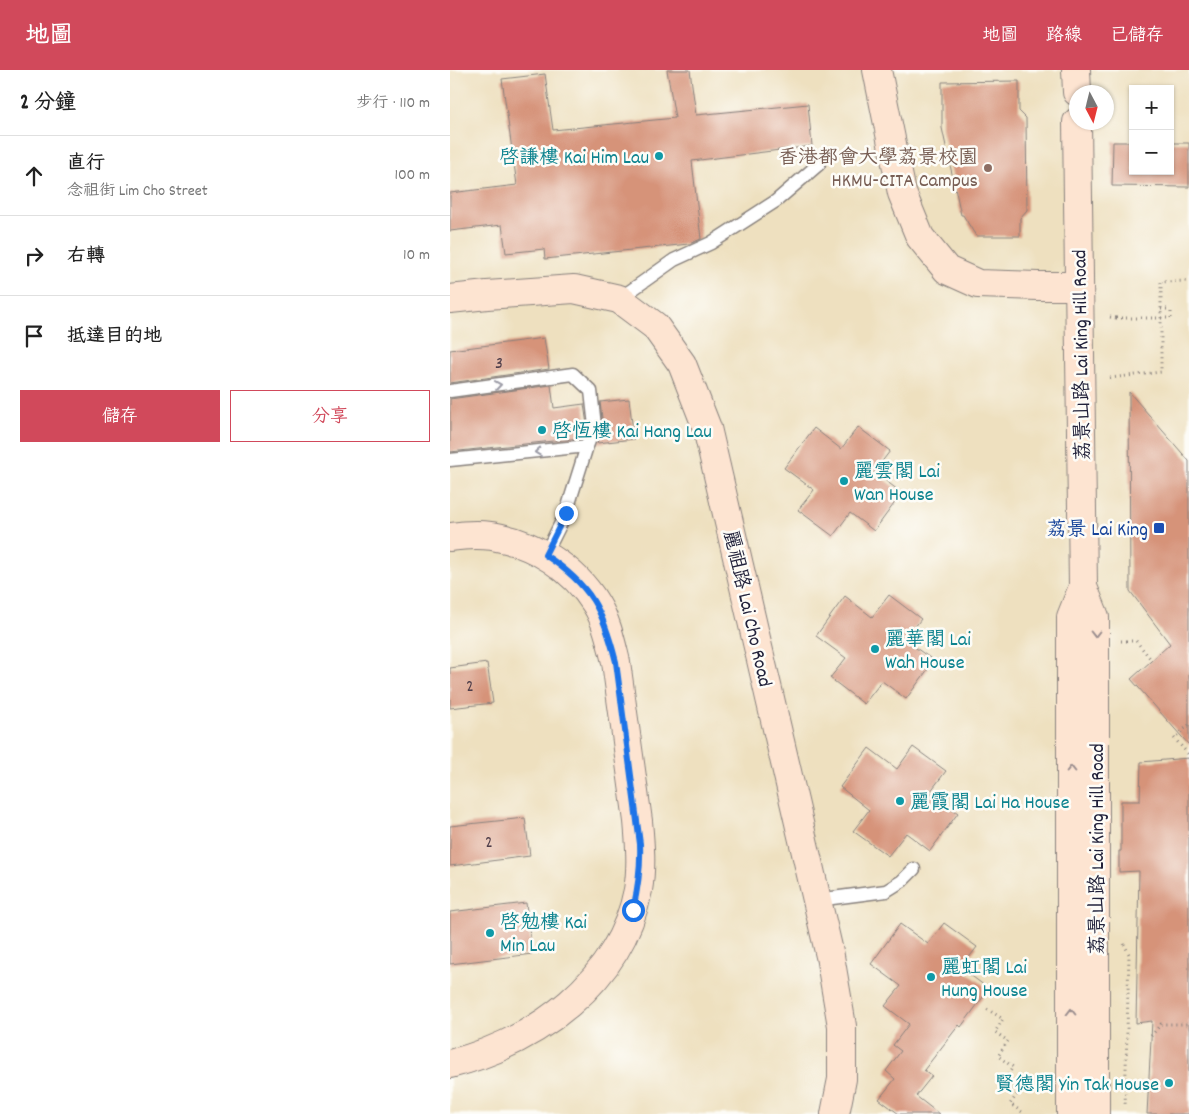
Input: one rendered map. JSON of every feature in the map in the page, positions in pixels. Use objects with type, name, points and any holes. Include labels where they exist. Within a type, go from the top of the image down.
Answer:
[{"type":"street","points":[[876,70],[902,193],[920,237],[946,270],[978,284],[1079,286]]},
{"type":"street","points":[[1076,70],[1077,85]]},
{"type":"street","name":"荔景山路 Lai King Hill Road","points":[[1077,130],[1083,588],[1095,617],[1095,1114]]},
{"type":"street","name":"麗祖路 Lai Cho Road","points":[[450,299],[487,294],[574,289],[619,298],[656,326],[682,364],[707,428],[830,956],[842,1026],[842,1079],[835,1114]]},
{"type":"street","points":[[450,536],[492,536],[526,546],[560,565],[574,577],[596,604],[610,639],[616,662],[638,821],[641,865],[633,910],[624,933],[602,970],[588,986],[553,1017],[519,1038],[491,1052],[450,1064]]},
{"type":"street","name":"荔景山路 Lai King Hill Road","points":[[1071,1114],[1071,617],[1083,588]]},
{"type":"lane","points":[[619,298],[674,260],[711,243],[776,201],[819,164]]},
{"type":"lane","points":[[450,391],[573,374],[591,391],[596,426],[587,446],[566,513],[545,555]]},
{"type":"lane","points":[[450,460],[587,446]]},
{"type":"lane","points":[[817,900],[886,891],[902,881],[914,869]]},
{"type":"path","points":[[1110,378],[1161,372],[1161,282],[1189,281]]},
{"type":"path","points":[[1110,317],[1171,318],[1171,310],[1161,309]]},
{"type":"path","points":[[1117,640],[1136,641],[1150,658]]},
{"type":"path","points":[[1189,725],[1174,738],[1189,755]]},
{"type":"path","points":[[1121,940],[1129,954],[1125,1114]]},
{"type":"path","points":[[987,1009],[1003,1019],[995,1032],[1008,1041],[998,1056],[1013,1067],[1004,1081],[1019,1092],[1010,1104],[1025,1114]]},
{"type":"path","points":[[1151,1036],[1161,1024],[1189,1024]]},
{"type":"building","name":"啓謙樓 Kai Him Lau","points":[[667,70],[690,70],[696,115],[808,104],[812,146],[692,161],[701,239],[689,244],[545,259],[544,249],[506,253],[502,225],[450,231],[450,193],[517,185],[502,79],[545,74],[553,130],[675,118]]},
{"type":"building","points":[[1019,81],[1019,111],[1026,118],[1027,210],[1020,218],[1020,236],[976,236],[963,215],[961,215],[942,128],[942,82]]},
{"type":"building","points":[[1113,142],[1129,142],[1129,175],[1174,175],[1174,143],[1189,143],[1189,187],[1112,186]]},
{"type":"building","name":"啓恆樓 Kai Hang Lau","points":[[544,338],[549,369],[450,383],[450,350]]},
{"type":"building","points":[[551,385],[554,408],[584,404],[587,425],[581,438],[450,452],[450,399]]},
{"type":"building","name":"荔景 Lai King","points":[[1129,392],[1189,461],[1189,745],[1131,679],[1170,644],[1130,591]]},
{"type":"building","points":[[629,399],[634,439],[597,443],[603,426],[600,402]]},
{"type":"building","name":"麗雲閣 Lai Wan House","points":[[858,427],[890,451],[874,472],[902,493],[874,531],[850,513],[833,536],[798,510],[814,490],[784,468],[814,428],[841,449]]},
{"type":"building","name":"麗華閣 Lai Wah House","points":[[889,595],[921,619],[905,640],[934,661],[906,699],[882,681],[864,704],[830,678],[846,658],[816,636],[845,596],[872,617]]},
{"type":"building","points":[[487,663],[493,703],[450,708],[450,668]]},
{"type":"building","name":"麗霞閣 Lai Ha House","points":[[913,747],[946,771],[930,792],[958,813],[930,851],[906,833],[888,856],[853,831],[869,810],[840,787],[869,748],[897,769]]},
{"type":"building","points":[[1189,758],[1189,1114],[1147,1114],[1152,1021],[1136,1023],[1139,871],[1119,872],[1121,801],[1140,801],[1141,762]]},
{"type":"building","name":"啓勉樓 Kai Min Lau","points":[[525,818],[530,856],[450,866],[450,826]]},
{"type":"building","name":"啓勉樓 Kai Min Lau","points":[[526,903],[532,954],[450,964],[450,912]]},
{"type":"building","name":"麗虹閣 Lai Hung House","points":[[944,923],[977,947],[961,968],[989,989],[961,1027],[959,1025],[924,1070],[932,1076],[916,1096],[939,1114],[899,1114],[879,1099],[895,1079],[886,1071],[901,1051],[893,1045],[909,1024],[885,1006],[901,986],[871,964],[900,924],[928,944]]},
{"type":"place","name":"啓謙樓 Kai Him Lau","points":[[659,156]]},
{"type":"place","name":"香港都會大學荔景校園 HKMU-CITA Campus","points":[[988,168]]},
{"type":"place","name":"啓恆樓 Kai Hang Lau","points":[[542,430]]},
{"type":"place","name":"麗雲閣 Lai Wan House","points":[[844,481]]},
{"type":"place","name":"荔景 Lai King","points":[[1159,528]]},
{"type":"place","name":"麗華閣 Lai Wah House","points":[[875,649]]},
{"type":"place","name":"麗霞閣 Lai Ha House","points":[[900,801]]},
{"type":"place","name":"啓勉樓 Kai Min Lau","points":[[490,933]]},
{"type":"place","name":"麗虹閣 Lai Hung House","points":[[931,977]]},
{"type":"place","name":"賢德閣 Yin Tak House","points":[[1169,1083]]},
{"type":"route","points":[[566,513],[545,555],[574,577],[596,604],[604,621],[616,662],[640,844],[641,865],[633,910]]}]
